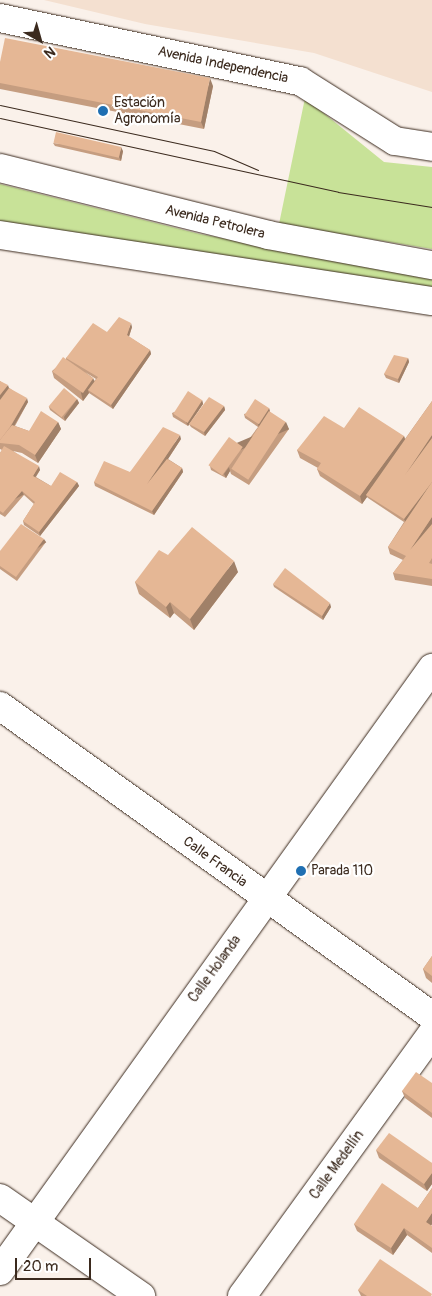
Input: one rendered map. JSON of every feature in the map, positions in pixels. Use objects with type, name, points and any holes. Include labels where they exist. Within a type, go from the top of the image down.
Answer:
[{"type":"main road","name":"Avenida Independencia","points":[[0,18],[300,81],[395,141],[432,146]]},
{"type":"main road","name":"Avenida Petrolera","points":[[0,168],[268,235],[432,265]]},
{"type":"main road","points":[[0,235],[432,301]]},
{"type":"main road","name":"Calle Holanda","points":[[0,1271],[432,668]]},
{"type":"main road","name":"Calle Francia","points":[[0,706],[266,899],[432,1016]]},
{"type":"main road","name":"Calle Medellín","points":[[242,1296],[432,1034]]},
{"type":"main road","points":[[0,1198],[140,1296]]},
{"type":"shaded area","points":[[44,0],[432,0],[432,92],[314,53],[145,24]]},
{"type":"green space","points":[[305,98],[384,162],[432,167],[432,249],[279,224]]},
{"type":"green space","points":[[0,184],[200,234],[432,278],[432,288],[195,254],[0,221]]},
{"type":"building","name":"Estación Agronomía","points":[[5,38],[210,78],[201,122],[0,83],[0,62]]},
{"type":"building","points":[[56,132],[121,147],[119,158],[54,143]]},
{"type":"building","points":[[119,317],[131,323],[127,335],[150,350],[111,405],[88,390],[98,377],[66,358],[93,323],[107,332]]},
{"type":"building","points":[[394,355],[408,358],[398,379],[384,374]]},
{"type":"building","points":[[63,357],[93,378],[83,393],[53,372]]},
{"type":"building","points":[[0,381],[8,385],[0,395]]},
{"type":"building","points":[[9,388],[27,398],[0,440],[0,400]]},
{"type":"building","points":[[64,388],[77,399],[62,417],[49,406]]},
{"type":"building","points":[[188,391],[202,400],[188,423],[173,414]]},
{"type":"building","points":[[209,397],[224,406],[204,432],[189,424]]},
{"type":"building","points":[[255,399],[269,408],[259,424],[245,415]]},
{"type":"building","points":[[432,401],[432,435],[405,475],[432,438],[432,482],[404,519],[366,495]]},
{"type":"building","points":[[359,407],[404,436],[360,496],[317,469],[321,463],[297,450],[324,416],[344,428]]},
{"type":"building","points":[[41,411],[58,422],[35,455],[19,445],[0,443],[0,440],[12,425],[29,431]]},
{"type":"building","points":[[269,411],[286,422],[248,480],[231,469]]},
{"type":"building","points":[[163,427],[180,435],[147,484],[167,459],[182,468],[152,511],[94,482],[104,461],[130,472]]},
{"type":"building","points":[[229,437],[243,447],[222,475],[208,465]]},
{"type":"building","points":[[4,446],[39,466],[33,476],[51,486],[60,472],[77,482],[39,532],[23,521],[35,502],[22,491],[3,513],[0,511],[0,453]]},
{"type":"building","points":[[432,482],[432,517],[410,550],[432,524],[432,558],[429,563],[432,564],[432,579],[393,573],[406,556],[388,547]]},
{"type":"building","points":[[21,524],[44,539],[16,577],[0,566],[0,551]]},
{"type":"building","points":[[192,527],[234,561],[190,619],[170,602],[166,607],[135,582],[159,550],[168,555]]},
{"type":"building","points":[[285,568],[330,603],[322,616],[273,584]]},
{"type":"building","points":[[432,956],[432,976],[423,969]]},
{"type":"building","points":[[416,1072],[432,1083],[432,1113],[402,1091]]},
{"type":"building","points":[[389,1133],[432,1163],[432,1173],[424,1184],[376,1150]]},
{"type":"building","points":[[382,1183],[418,1208],[432,1188],[432,1213],[426,1222],[432,1226],[432,1248],[404,1228],[391,1248],[354,1224]]},
{"type":"building","points":[[380,1259],[432,1294],[431,1296],[367,1296],[358,1290]]},
{"type":"tram line","points":[[0,105],[214,151],[258,170]]},
{"type":"tram line","points":[[0,118],[338,192],[432,207]]},
{"type":"place","name":"Estación Agronomía","points":[[103,111]]},
{"type":"place","name":"Parada 110","points":[[301,871]]}]
